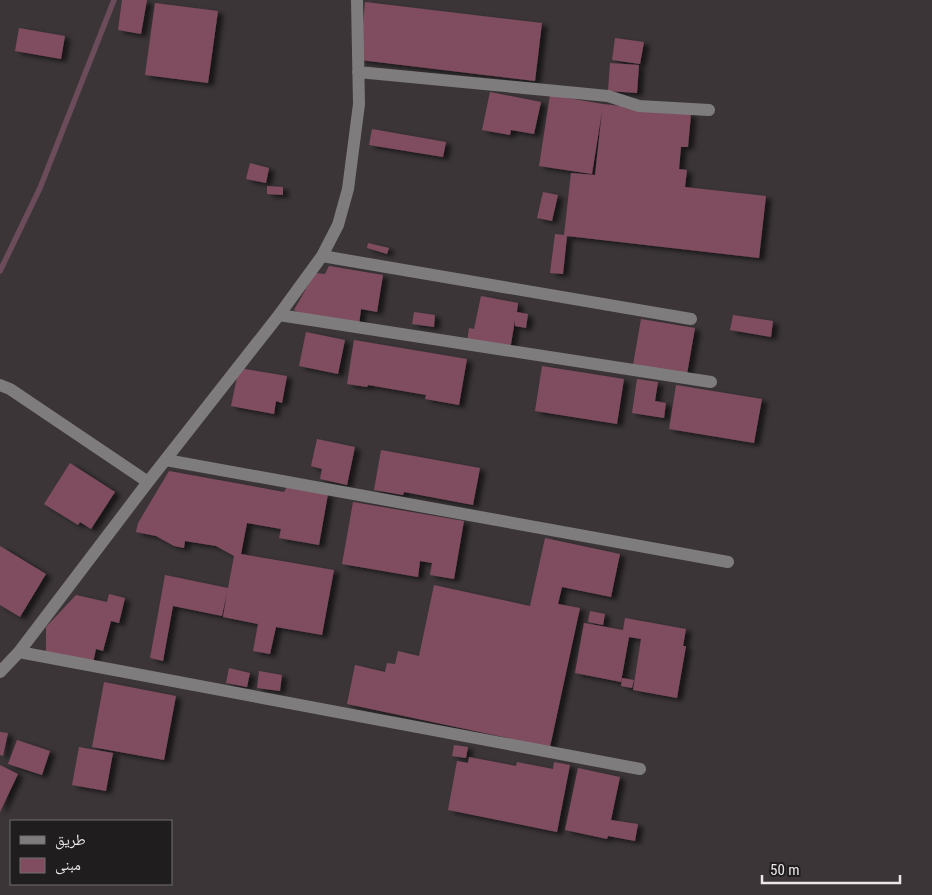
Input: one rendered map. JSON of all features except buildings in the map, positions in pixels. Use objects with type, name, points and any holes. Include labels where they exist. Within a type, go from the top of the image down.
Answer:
[{"type":"street","points":[[0,672],[19,652],[148,482],[279,315],[322,256],[338,225],[348,189],[360,104],[357,0]]},
{"type":"street","points":[[358,72],[608,96],[639,106],[710,110]]},
{"type":"street","points":[[322,256],[691,319]]},
{"type":"street","points":[[279,315],[710,382]]},
{"type":"street","points":[[0,385],[10,389],[148,482]]},
{"type":"street","points":[[166,460],[728,562]]},
{"type":"street","points":[[19,652],[640,769]]},
{"type":"waterway","points":[[0,271],[40,188],[114,0]]}]
